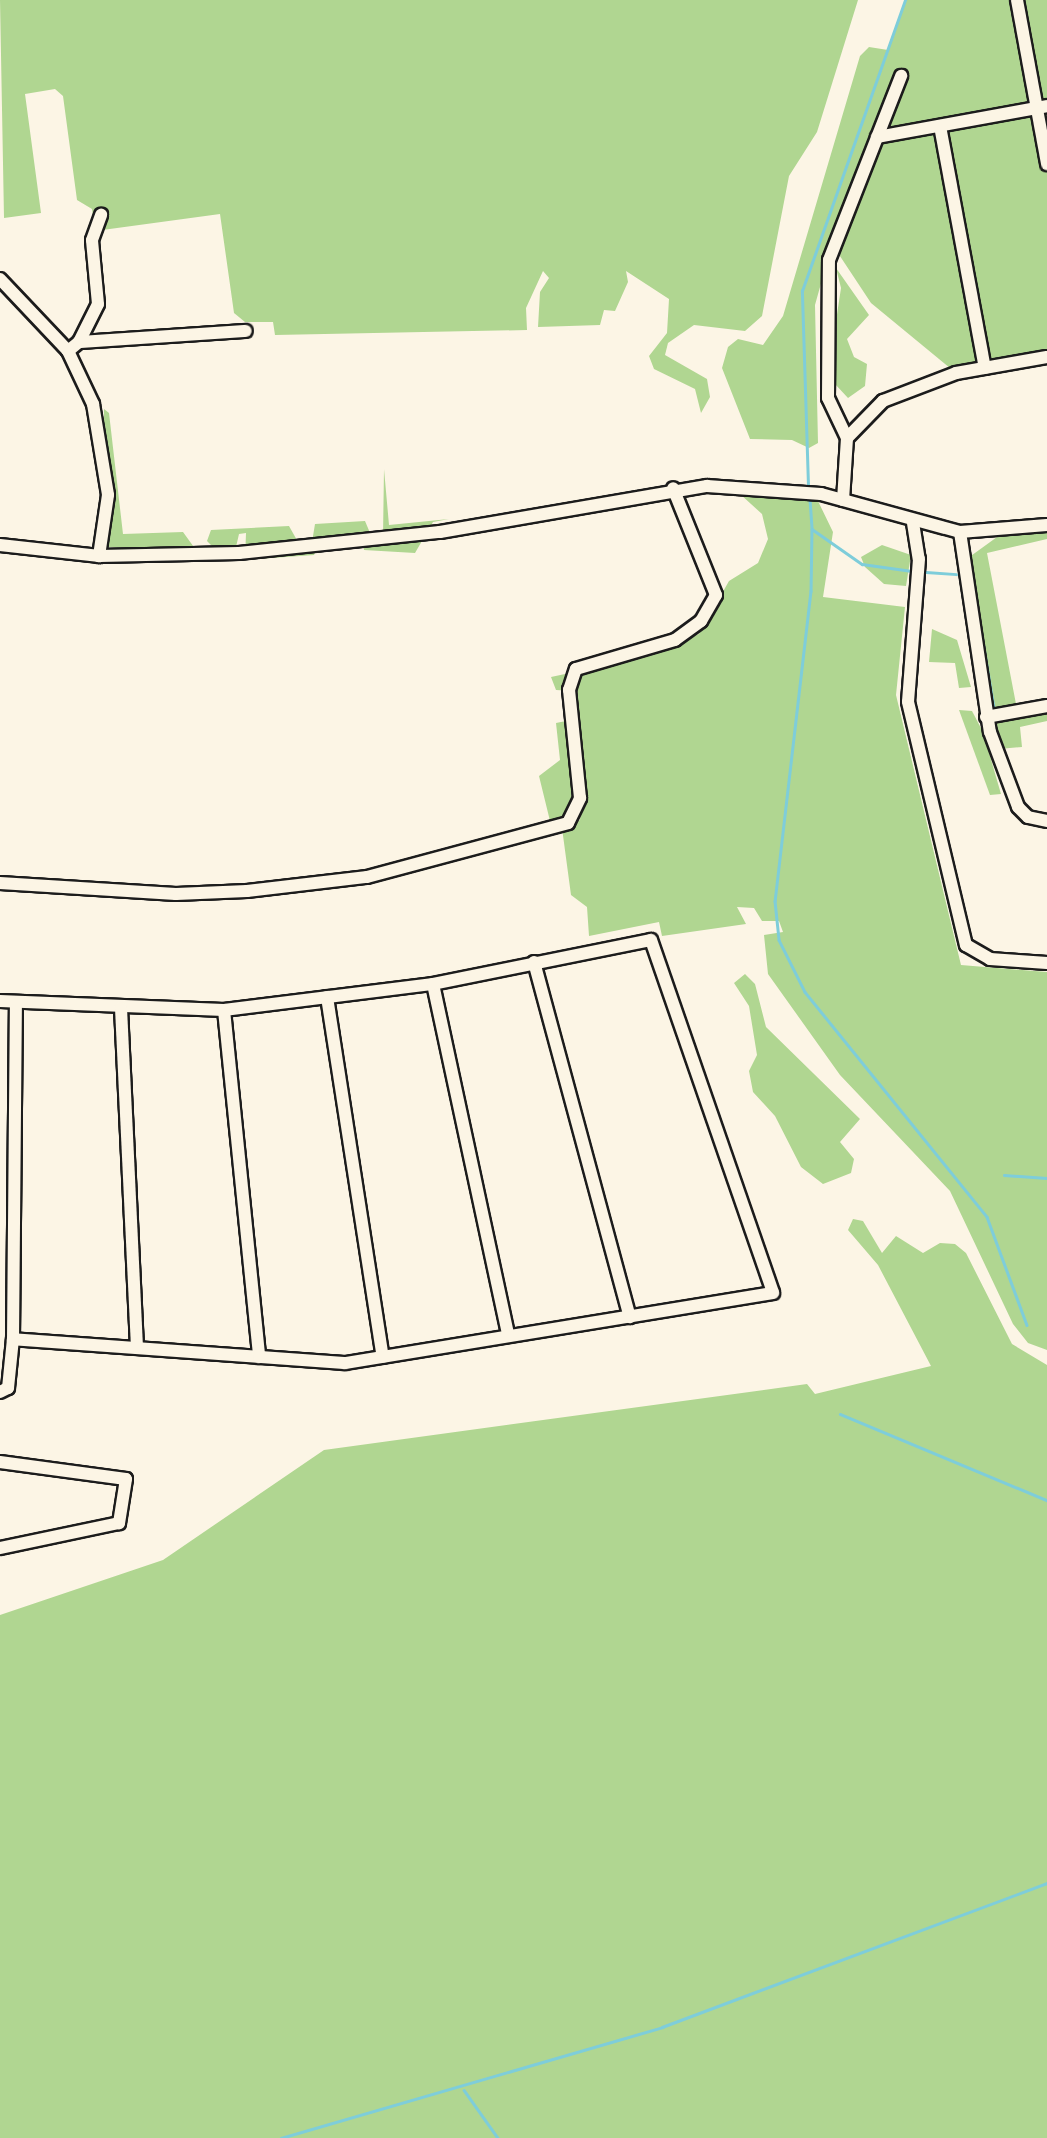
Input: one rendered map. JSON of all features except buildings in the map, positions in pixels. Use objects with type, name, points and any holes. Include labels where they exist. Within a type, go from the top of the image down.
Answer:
[{"type":"street","points":[[1018,0],[1042,106],[1047,164]]},
{"type":"street","points":[[843,500],[846,438],[828,398],[829,263],[901,76]]},
{"type":"street","points":[[876,137],[1042,106]]},
{"type":"street","points":[[940,126],[985,368]]},
{"type":"street","points":[[74,346],[98,304],[92,240],[101,216]]},
{"type":"street","points":[[0,280],[74,346],[99,434],[108,494],[99,556]]},
{"type":"street","points":[[74,346],[246,331]]},
{"type":"street","points":[[846,438],[882,401],[985,368],[1047,357]]},
{"type":"street","points":[[0,883],[176,894],[350,879],[576,817],[580,798],[569,690],[576,668],[675,640],[701,621],[716,595],[672,488]]},
{"type":"street","points":[[0,544],[99,556],[239,553],[383,539],[672,488],[766,488],[843,500],[912,523],[960,532],[1047,525]]},
{"type":"street","points":[[912,523],[920,559],[908,702],[966,946],[990,959],[1047,963]]},
{"type":"street","points":[[960,532],[986,717],[1018,807],[1028,817],[1047,821]]},
{"type":"street","points":[[986,717],[1047,706]]},
{"type":"street","points":[[0,1001],[224,1010],[432,984],[652,940],[773,1288],[770,1297],[334,1363],[13,1339]]},
{"type":"street","points":[[534,962],[630,1317]]},
{"type":"street","points":[[432,984],[508,1335]]},
{"type":"street","points":[[327,997],[382,1356]]},
{"type":"street","points":[[0,1392],[10,1382],[13,1339],[16,1002]]},
{"type":"street","points":[[122,1008],[137,1348]]},
{"type":"street","points":[[224,1010],[259,1357]]},
{"type":"street","points":[[0,1462],[126,1478],[119,1524],[0,1548]]},
{"type":"green space","points":[[0,0],[858,0],[817,132],[789,176],[762,316],[745,331],[694,325],[668,343],[665,355],[707,379],[710,397],[701,413],[695,389],[654,369],[649,356],[667,333],[669,299],[626,271],[628,282],[615,311],[604,310],[600,325],[538,327],[540,292],[549,278],[543,271],[526,308],[527,330],[275,335],[273,322],[245,322],[234,313],[220,214],[95,231],[92,209],[77,200],[63,96],[55,89],[25,94],[41,213],[4,218]]},
{"type":"green space","points":[[905,0],[1047,0],[1047,357],[956,373],[871,303],[832,244],[815,305],[818,443],[809,448],[792,440],[750,439],[722,368],[728,347],[738,339],[763,345],[783,316],[860,56],[869,47],[888,50]]},
{"type":"green space","points":[[836,268],[869,315],[847,339],[854,357],[867,364],[865,386],[848,398],[835,384],[831,354],[841,288]]},
{"type":"green space","points":[[104,409],[109,413],[123,534],[183,532],[196,550],[104,547]]},
{"type":"green space","points":[[384,469],[389,525],[449,519],[433,522],[415,553],[364,550],[362,538],[322,537],[314,555],[245,560],[246,533],[239,534],[233,560],[200,562],[216,550],[207,541],[211,530],[289,526],[298,542],[312,542],[315,524],[365,521],[373,540],[383,536]]},
{"type":"green space","points":[[740,494],[817,499],[833,532],[823,597],[905,607],[896,695],[961,965],[1047,972],[1047,1350],[1028,1343],[1013,1324],[950,1191],[840,1075],[768,974],[764,935],[783,932],[779,921],[762,921],[754,908],[737,907],[746,924],[662,936],[659,922],[589,936],[587,907],[571,895],[562,828],[580,820],[584,768],[571,769],[572,812],[550,821],[539,776],[560,760],[556,723],[576,719],[573,691],[556,690],[551,677],[640,658],[699,634],[729,581],[758,563],[768,539],[762,514]]},
{"type":"green space","points":[[1047,528],[1047,539],[987,553],[1016,704],[1047,698],[1047,721],[1020,727],[1022,747],[999,749],[968,558],[1004,532]]},
{"type":"green space","points":[[882,545],[911,555],[906,586],[884,584],[865,567],[861,557]]},
{"type":"green space","points":[[932,629],[957,640],[971,687],[959,688],[955,663],[929,662]]},
{"type":"green space","points":[[959,710],[972,711],[983,732],[1001,794],[990,795]]},
{"type":"green space","points":[[745,974],[755,984],[766,1027],[860,1119],[840,1142],[854,1159],[851,1173],[823,1184],[801,1167],[775,1116],[753,1092],[749,1071],[757,1055],[749,1006],[734,983]]},
{"type":"green space","points":[[853,1219],[863,1221],[882,1253],[896,1236],[923,1253],[940,1243],[955,1244],[966,1253],[1012,1344],[1047,1365],[1047,2138],[0,2138],[0,1615],[163,1560],[324,1450],[807,1384],[815,1394],[931,1366],[878,1265],[848,1230]]},
{"type":"waterway","points":[[808,486],[802,291],[905,0]]},
{"type":"waterway","points":[[810,499],[812,529],[862,564],[912,571]]},
{"type":"waterway","points":[[812,529],[811,591],[775,901],[779,940],[805,992],[987,1217],[1027,1325]]},
{"type":"waterway","points":[[926,572],[956,574]]},
{"type":"waterway","points":[[973,581],[994,708]]},
{"type":"waterway","points":[[1004,1175],[1047,1178]]},
{"type":"waterway","points":[[840,1414],[1047,1500]]},
{"type":"waterway","points":[[281,2138],[662,2027],[1047,1883]]},
{"type":"waterway","points":[[464,2090],[498,2138]]}]
